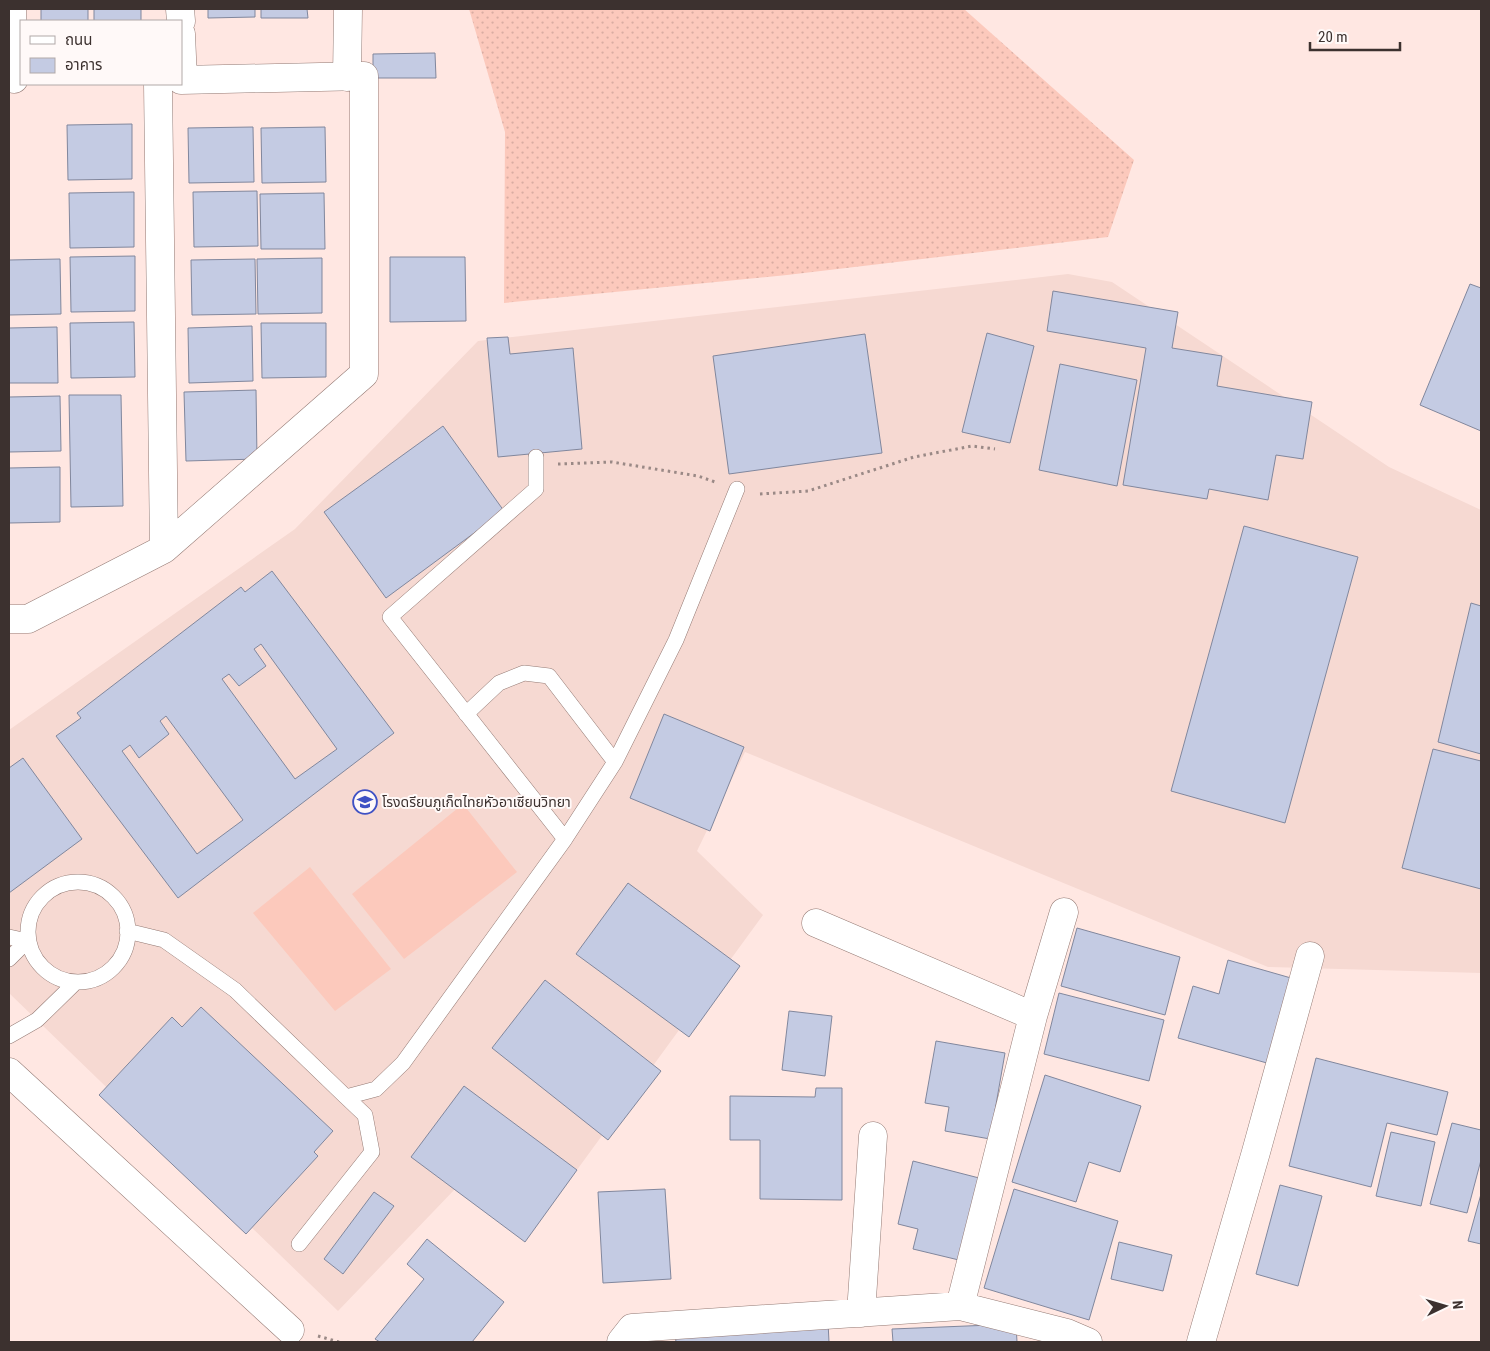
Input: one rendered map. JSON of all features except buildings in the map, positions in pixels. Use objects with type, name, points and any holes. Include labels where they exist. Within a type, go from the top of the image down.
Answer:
[{"type":"street","points":[[12,9],[15,79]]},
{"type":"street","points":[[347,77],[348,9]]},
{"type":"street","points":[[9,619],[28,618],[164,549],[364,374],[364,76],[182,81]]},
{"type":"street","points":[[164,549],[174,85]]},
{"type":"street","points":[[960,1306],[1033,1016],[1064,912]]},
{"type":"street","points":[[816,923],[1033,1016]]},
{"type":"street","points":[[1201,1342],[1254,1161],[1310,956]]},
{"type":"street","points":[[9,1072],[290,1330]]},
{"type":"street","points":[[861,1313],[873,1136]]},
{"type":"street","points":[[621,1342],[632,1328],[960,1306],[1067,1332],[1088,1342]]},
{"type":"lane","points":[[537,465],[536,490],[390,617],[565,840]]},
{"type":"lane","points":[[346,1097],[376,1089],[402,1062],[565,840],[615,762],[676,640],[737,489]]},
{"type":"lane","points":[[466,714],[499,683],[524,673],[548,676],[615,762]]},
{"type":"lane","points":[[69,882],[84,882],[100,886],[113,895],[123,909],[128,926],[127,931],[127,943],[120,960],[108,972],[93,980],[76,982],[59,978],[44,969],[34,956],[27,941],[28,925],[32,910],[41,896],[54,887],[69,882]]},
{"type":"lane","points":[[127,931],[164,940],[235,990],[365,1115],[372,1152],[299,1244]]},
{"type":"lane","points":[[9,937],[27,941]]},
{"type":"lane","points":[[9,960],[27,941]]},
{"type":"lane","points":[[9,1036],[37,1020],[76,982]]},
{"type":"path","points":[[537,465],[612,462],[698,476],[737,489],[761,494],[808,491],[914,457],[972,446],[995,449]]},
{"type":"shaded area","points":[[469,9],[964,9],[1134,160],[1108,237],[787,275],[504,303],[505,132]]},
{"type":"shaded area","name":"โรงดรียนภูเก็ตไทยหัวอาเซียนวิทยา","points":[[1068,274],[1112,282],[1389,467],[1481,510],[1481,973],[1268,967],[745,752],[697,851],[763,915],[528,1237],[456,1188],[338,1311],[9,993],[9,730],[295,529],[478,341]]},
{"type":"shaded area","points":[[463,804],[517,872],[404,959],[352,894]]},
{"type":"shaded area","points":[[310,867],[391,969],[335,1011],[253,913]]},
{"type":"place","name":"โรงดรียนภูเก็ตไทยหัวอาเซียนวิทยา","points":[[365,802]]}]
